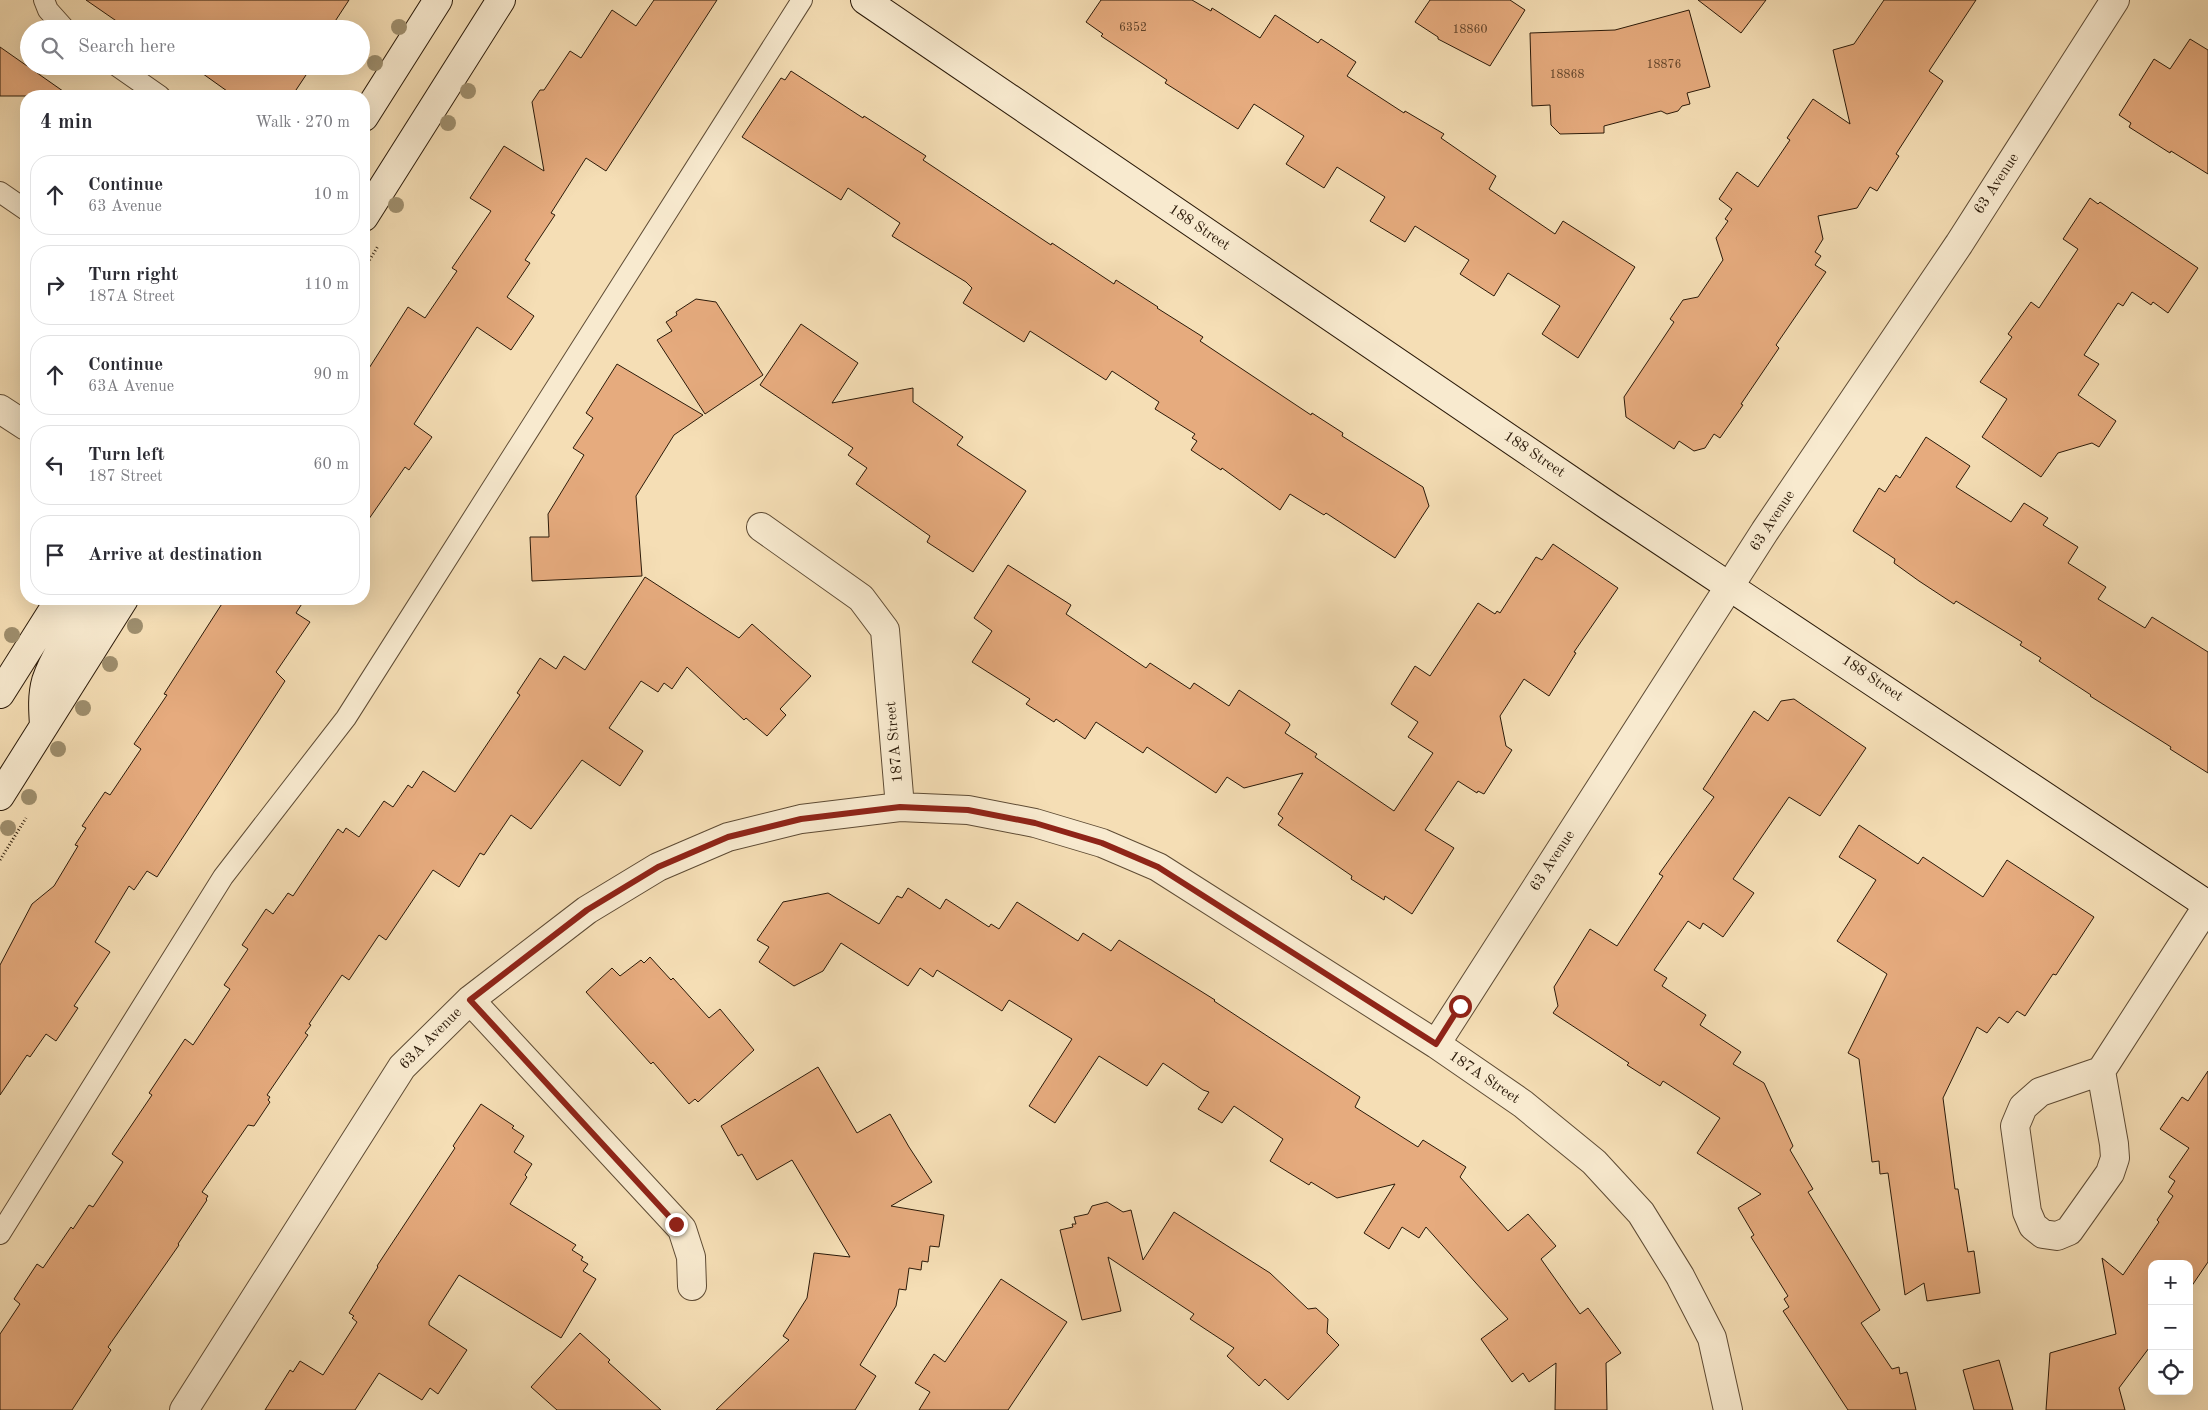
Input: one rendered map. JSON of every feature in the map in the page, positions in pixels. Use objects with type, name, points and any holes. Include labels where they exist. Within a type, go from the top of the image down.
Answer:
[{"type":"street","points":[[370,108],[438,0]]},
{"type":"street","points":[[370,207],[501,0]]},
{"type":"street","name":"188 Street","points":[[864,0],[1610,506],[2208,905]]},
{"type":"street","name":"63 Avenue","points":[[1436,1044],[1730,585],[1959,244],[2115,0]]},
{"type":"street","points":[[0,409],[20,422]]},
{"type":"street","name":"187A Street","points":[[761,527],[861,598],[885,630],[900,807],[968,810],[1035,823],[1102,843],[1158,867],[1436,1044],[1523,1104],[1594,1162],[1641,1213],[1680,1276],[1712,1338],[1728,1410]]},
{"type":"street","points":[[0,694],[56,605]]},
{"type":"street","points":[[44,726],[42,706],[46,682],[58,655],[89,605]]},
{"type":"street","points":[[0,796],[120,605]]},
{"type":"street","name":"63A Avenue","points":[[184,1410],[402,1067],[470,1000],[587,910],[658,867],[737,834],[801,819],[900,807]]},
{"type":"street","points":[[2101,1071],[2114,1144],[2115,1158],[2110,1173],[2069,1230],[2057,1236],[2043,1234],[2033,1226],[2027,1212],[2015,1126],[2023,1107],[2040,1092],[2101,1071],[2208,905]]},
{"type":"street","points":[[470,1000],[682,1229],[691,1257],[692,1286]]},
{"type":"lane","points":[[44,0],[48,10],[57,20]]},
{"type":"lane","points":[[0,1234],[223,877],[346,718],[802,0]]},
{"type":"lane","points":[[130,75],[151,90]]},
{"type":"lane","points":[[0,192],[20,206]]},
{"type":"building","points":[[86,0],[349,0],[336,20],[115,20]]},
{"type":"building","points":[[654,0],[717,0],[606,171],[586,158],[551,213],[555,215],[525,260],[530,263],[507,297],[534,316],[511,350],[477,327],[414,424],[432,437],[409,470],[405,467],[370,517],[370,367],[408,307],[425,318],[457,271],[452,268],[491,211],[470,198],[504,146],[544,171],[532,102],[540,90],[544,90],[570,51],[581,58],[612,10],[636,26]]},
{"type":"building","points":[[1101,0],[1192,0],[1211,11],[1212,8],[1260,38],[1275,15],[1318,43],[1321,39],[1356,62],[1347,76],[1404,113],[1405,111],[1444,134],[1441,138],[1496,176],[1489,189],[1555,234],[1563,221],[1635,267],[1578,358],[1542,334],[1560,306],[1508,273],[1494,296],[1460,274],[1469,260],[1415,226],[1405,242],[1370,221],[1385,197],[1337,167],[1324,188],[1286,164],[1304,136],[1254,104],[1238,129],[1165,83],[1167,80],[1101,36],[1103,34],[1086,22]]},
{"type":"building","points":[[1430,0],[1510,0],[1525,10],[1490,66],[1438,39],[1438,37],[1415,22]]},
{"type":"building","points":[[1698,0],[1766,0],[1741,33]]},
{"type":"building","points":[[1884,0],[1976,0],[1929,71],[1943,81],[1896,154],[1899,156],[1877,191],[1870,187],[1857,208],[1818,216],[1823,239],[1815,252],[1821,256],[1815,265],[1826,272],[1776,345],[1779,348],[1741,404],[1743,405],[1720,438],[1714,434],[1705,448],[1694,451],[1679,441],[1674,449],[1626,417],[1624,397],[1674,322],[1670,319],[1683,300],[1698,297],[1723,260],[1716,238],[1728,221],[1725,219],[1732,209],[1719,199],[1737,172],[1758,187],[1790,140],[1787,138],[1813,99],[1850,124],[1833,50],[1854,44]]},
{"type":"building","points":[[1689,10],[1710,87],[1687,93],[1690,104],[1682,106],[1678,111],[1667,114],[1661,111],[1604,126],[1604,133],[1560,134],[1551,125],[1550,105],[1532,106],[1530,33],[1615,30]]},
{"type":"building","points":[[2190,39],[2208,50],[2208,174],[2129,127],[2131,123],[2119,115],[2154,59],[2170,69]]},
{"type":"building","points":[[0,47],[20,61],[20,75],[40,75],[61,90],[20,90],[20,96],[0,96]]},
{"type":"building","points":[[791,71],[926,156],[923,160],[1051,245],[1052,243],[1114,284],[1116,280],[1158,307],[1203,337],[1200,341],[1311,415],[1312,413],[1343,433],[1342,436],[1423,487],[1429,506],[1395,558],[1326,513],[1324,515],[1290,494],[1280,510],[1222,468],[1221,470],[1191,450],[1197,441],[1192,438],[1195,434],[1155,409],[1159,402],[1112,371],[1106,380],[1030,331],[1024,342],[963,303],[972,288],[966,282],[892,236],[900,223],[848,188],[841,200],[742,137],[781,78],[785,80]]},
{"type":"building","points":[[205,75],[306,75],[296,90],[226,90]]},
{"type":"building","points":[[2090,198],[2098,204],[2100,202],[2198,268],[2168,313],[2153,302],[2151,305],[2132,292],[2123,306],[2118,303],[2084,355],[2099,364],[2078,395],[2116,421],[2099,447],[2092,443],[2058,453],[2041,477],[1982,437],[2007,399],[1980,382],[2012,337],[2008,334],[2031,302],[2039,308],[2078,249],[2063,239]]},
{"type":"building","points":[[696,299],[716,302],[763,375],[705,414],[657,340],[672,331],[666,322],[677,315],[676,312]]},
{"type":"building","points":[[801,324],[858,363],[832,403],[913,388],[913,402],[963,437],[957,445],[1026,491],[973,572],[927,542],[930,536],[856,484],[867,468],[848,455],[853,448],[760,385]]},
{"type":"building","points":[[617,364],[703,415],[674,435],[636,496],[642,576],[532,581],[530,537],[549,537],[548,514],[584,455],[573,448],[593,418],[586,413]]},
{"type":"building","points":[[1926,437],[1970,466],[1956,487],[2011,522],[2024,503],[2048,518],[2043,525],[2078,547],[2068,563],[2106,587],[2098,599],[2145,628],[2152,617],[2208,652],[2208,773],[2039,661],[2041,658],[2020,645],[2022,642],[1956,601],[1954,604],[1919,581],[1894,563],[1895,559],[1853,531],[1879,488],[1885,492],[1896,475],[1900,478]]},
{"type":"building","points":[[1553,544],[1618,588],[1574,652],[1576,653],[1549,696],[1524,679],[1500,716],[1506,746],[1512,750],[1484,794],[1478,791],[1477,793],[1458,781],[1425,830],[1454,848],[1412,914],[1385,896],[1384,900],[1351,879],[1352,876],[1278,825],[1283,818],[1278,814],[1303,773],[1244,788],[1227,777],[1216,793],[1147,747],[1143,753],[1096,722],[1085,739],[1056,719],[1054,722],[1026,704],[1030,699],[972,662],[992,631],[974,618],[1008,565],[1071,605],[1066,614],[1146,668],[1150,663],[1190,689],[1194,683],[1229,706],[1239,690],[1289,723],[1290,725],[1285,733],[1317,754],[1315,757],[1394,811],[1433,753],[1408,737],[1418,722],[1391,704],[1415,666],[1430,676],[1478,603],[1495,614],[1497,611],[1500,613],[1536,557],[1542,560]]},
{"type":"building","points":[[645,577],[739,638],[752,624],[811,676],[780,709],[786,715],[767,736],[746,718],[744,720],[687,667],[672,689],[664,683],[658,692],[641,681],[609,728],[643,751],[620,786],[582,760],[531,829],[511,815],[484,855],[480,853],[459,887],[433,870],[386,940],[379,935],[349,980],[342,975],[309,1024],[311,1025],[305,1033],[308,1035],[267,1095],[270,1097],[268,1100],[270,1102],[254,1126],[248,1125],[202,1192],[208,1196],[207,1200],[179,1245],[108,1347],[111,1350],[72,1410],[0,1410],[0,1334],[20,1304],[14,1299],[37,1264],[43,1268],[71,1227],[73,1229],[89,1205],[93,1207],[123,1162],[112,1154],[152,1095],[149,1093],[185,1039],[193,1045],[230,989],[224,985],[248,949],[242,945],[266,909],[273,914],[288,893],[293,896],[338,829],[343,833],[346,828],[359,837],[384,801],[393,807],[408,785],[412,788],[423,771],[455,792],[520,695],[517,693],[540,658],[556,669],[564,656],[585,670]]},
{"type":"building","points":[[221,605],[301,605],[296,613],[310,622],[276,672],[285,681],[157,877],[147,871],[134,890],[129,886],[95,942],[110,952],[74,1006],[78,1008],[56,1041],[46,1034],[30,1057],[27,1055],[0,1095],[0,965],[32,904],[54,886],[78,846],[75,845],[86,828],[82,826],[105,792],[110,795],[141,749],[134,744],[167,695],[164,694]]},
{"type":"building","points":[[1794,699],[1866,748],[1820,816],[1789,797],[1733,879],[1754,893],[1723,937],[1703,923],[1700,929],[1688,921],[1654,970],[1667,978],[1662,986],[1706,1015],[1700,1025],[1741,1052],[1733,1064],[1764,1083],[1793,1146],[1790,1150],[1813,1189],[1808,1192],[1880,1310],[1861,1323],[1892,1369],[1899,1367],[1900,1374],[1907,1372],[1916,1410],[1848,1410],[1783,1311],[1789,1307],[1784,1299],[1788,1296],[1751,1237],[1754,1235],[1738,1208],[1761,1194],[1697,1153],[1720,1118],[1663,1081],[1660,1086],[1627,1065],[1629,1063],[1553,1013],[1558,1006],[1554,987],[1590,929],[1617,946],[1663,876],[1659,874],[1714,797],[1703,789],[1754,711],[1768,721],[1781,701]]},
{"type":"building","points":[[1859,825],[1918,864],[1923,857],[1983,897],[2007,860],[2094,917],[2056,975],[2053,974],[2025,1016],[2017,1011],[2008,1023],[1999,1017],[1987,1033],[1977,1027],[1943,1098],[1955,1189],[1958,1189],[1968,1252],[1974,1251],[1980,1293],[1927,1301],[1924,1283],[1905,1295],[1888,1173],[1880,1174],[1879,1161],[1872,1162],[1859,1059],[1848,1053],[1887,974],[1837,941],[1876,880],[1839,857]]},
{"type":"building","points":[[908,888],[940,909],[946,899],[989,927],[991,924],[999,929],[1017,902],[1078,941],[1083,933],[1111,951],[1119,940],[1215,1000],[1360,1097],[1355,1107],[1418,1147],[1423,1140],[1466,1167],[1460,1177],[1508,1231],[1528,1214],[1556,1246],[1541,1259],[1580,1314],[1588,1308],[1621,1353],[1606,1363],[1607,1410],[1555,1410],[1556,1363],[1529,1382],[1523,1373],[1512,1382],[1481,1339],[1508,1319],[1426,1227],[1419,1238],[1402,1227],[1389,1249],[1364,1233],[1395,1184],[1337,1198],[1311,1182],[1309,1185],[1270,1161],[1283,1139],[1234,1106],[1222,1123],[1198,1109],[1209,1092],[1203,1090],[1163,1063],[1147,1086],[1099,1056],[1055,1123],[1029,1106],[1072,1039],[1009,1000],[1002,1011],[937,970],[933,977],[920,968],[908,986],[841,943],[823,971],[794,986],[759,962],[769,947],[757,940],[783,902],[828,893],[879,924],[897,896],[902,898]]},
{"type":"building","points":[[650,957],[671,980],[673,978],[709,1018],[720,1009],[754,1050],[698,1102],[695,1099],[689,1104],[653,1062],[651,1064],[586,992],[612,968],[620,976],[641,960],[644,963]]},
{"type":"building","points":[[818,1067],[857,1133],[890,1114],[932,1182],[891,1206],[944,1215],[939,1247],[930,1246],[928,1262],[922,1261],[921,1270],[909,1268],[906,1290],[899,1289],[896,1306],[860,1365],[876,1376],[855,1410],[716,1410],[789,1340],[783,1336],[807,1298],[814,1253],[850,1257],[792,1160],[757,1180],[742,1154],[738,1156],[721,1126]]},
{"type":"building","points":[[2208,1071],[2208,1262],[2193,1284],[2193,1260],[2148,1260],[2148,1349],[2119,1388],[2125,1410],[2046,1410],[2050,1353],[2116,1334],[2102,1258],[2123,1275],[2159,1222],[2157,1220],[2173,1196],[2168,1192],[2175,1181],[2169,1177],[2189,1148],[2160,1129],[2182,1097],[2188,1101]]},
{"type":"building","points":[[481,1104],[514,1126],[512,1128],[524,1136],[514,1152],[532,1164],[525,1175],[527,1177],[510,1204],[576,1245],[572,1250],[583,1257],[581,1260],[588,1264],[583,1271],[596,1279],[561,1338],[459,1275],[429,1322],[429,1325],[467,1350],[438,1394],[430,1388],[422,1400],[379,1373],[355,1410],[265,1410],[290,1370],[293,1372],[300,1361],[323,1375],[357,1322],[352,1318],[354,1316],[349,1313],[377,1266],[455,1148],[453,1146]]},
{"type":"building","points":[[1107,1202],[1123,1212],[1131,1210],[1143,1260],[1174,1212],[1270,1273],[1308,1309],[1316,1308],[1328,1319],[1327,1333],[1339,1345],[1288,1400],[1265,1379],[1259,1386],[1227,1356],[1234,1348],[1190,1319],[1194,1314],[1108,1257],[1121,1311],[1082,1320],[1060,1230],[1073,1227],[1072,1224],[1076,1224],[1074,1217],[1088,1214],[1092,1206]]},
{"type":"building","points":[[1001,1279],[1067,1322],[1008,1410],[919,1410],[930,1392],[915,1383],[934,1354],[945,1362]]},
{"type":"building","points":[[580,1333],[610,1360],[608,1362],[661,1410],[557,1410],[531,1387]]},
{"type":"building","points":[[1999,1360],[2013,1410],[1974,1410],[1963,1370]]},
{"type":"route","points":[[676,1224],[470,1000],[532,950],[587,910],[658,867],[728,837],[801,819],[900,807],[968,810],[1035,823],[1102,843],[1158,867],[1436,1044],[1460,1006]]}]
